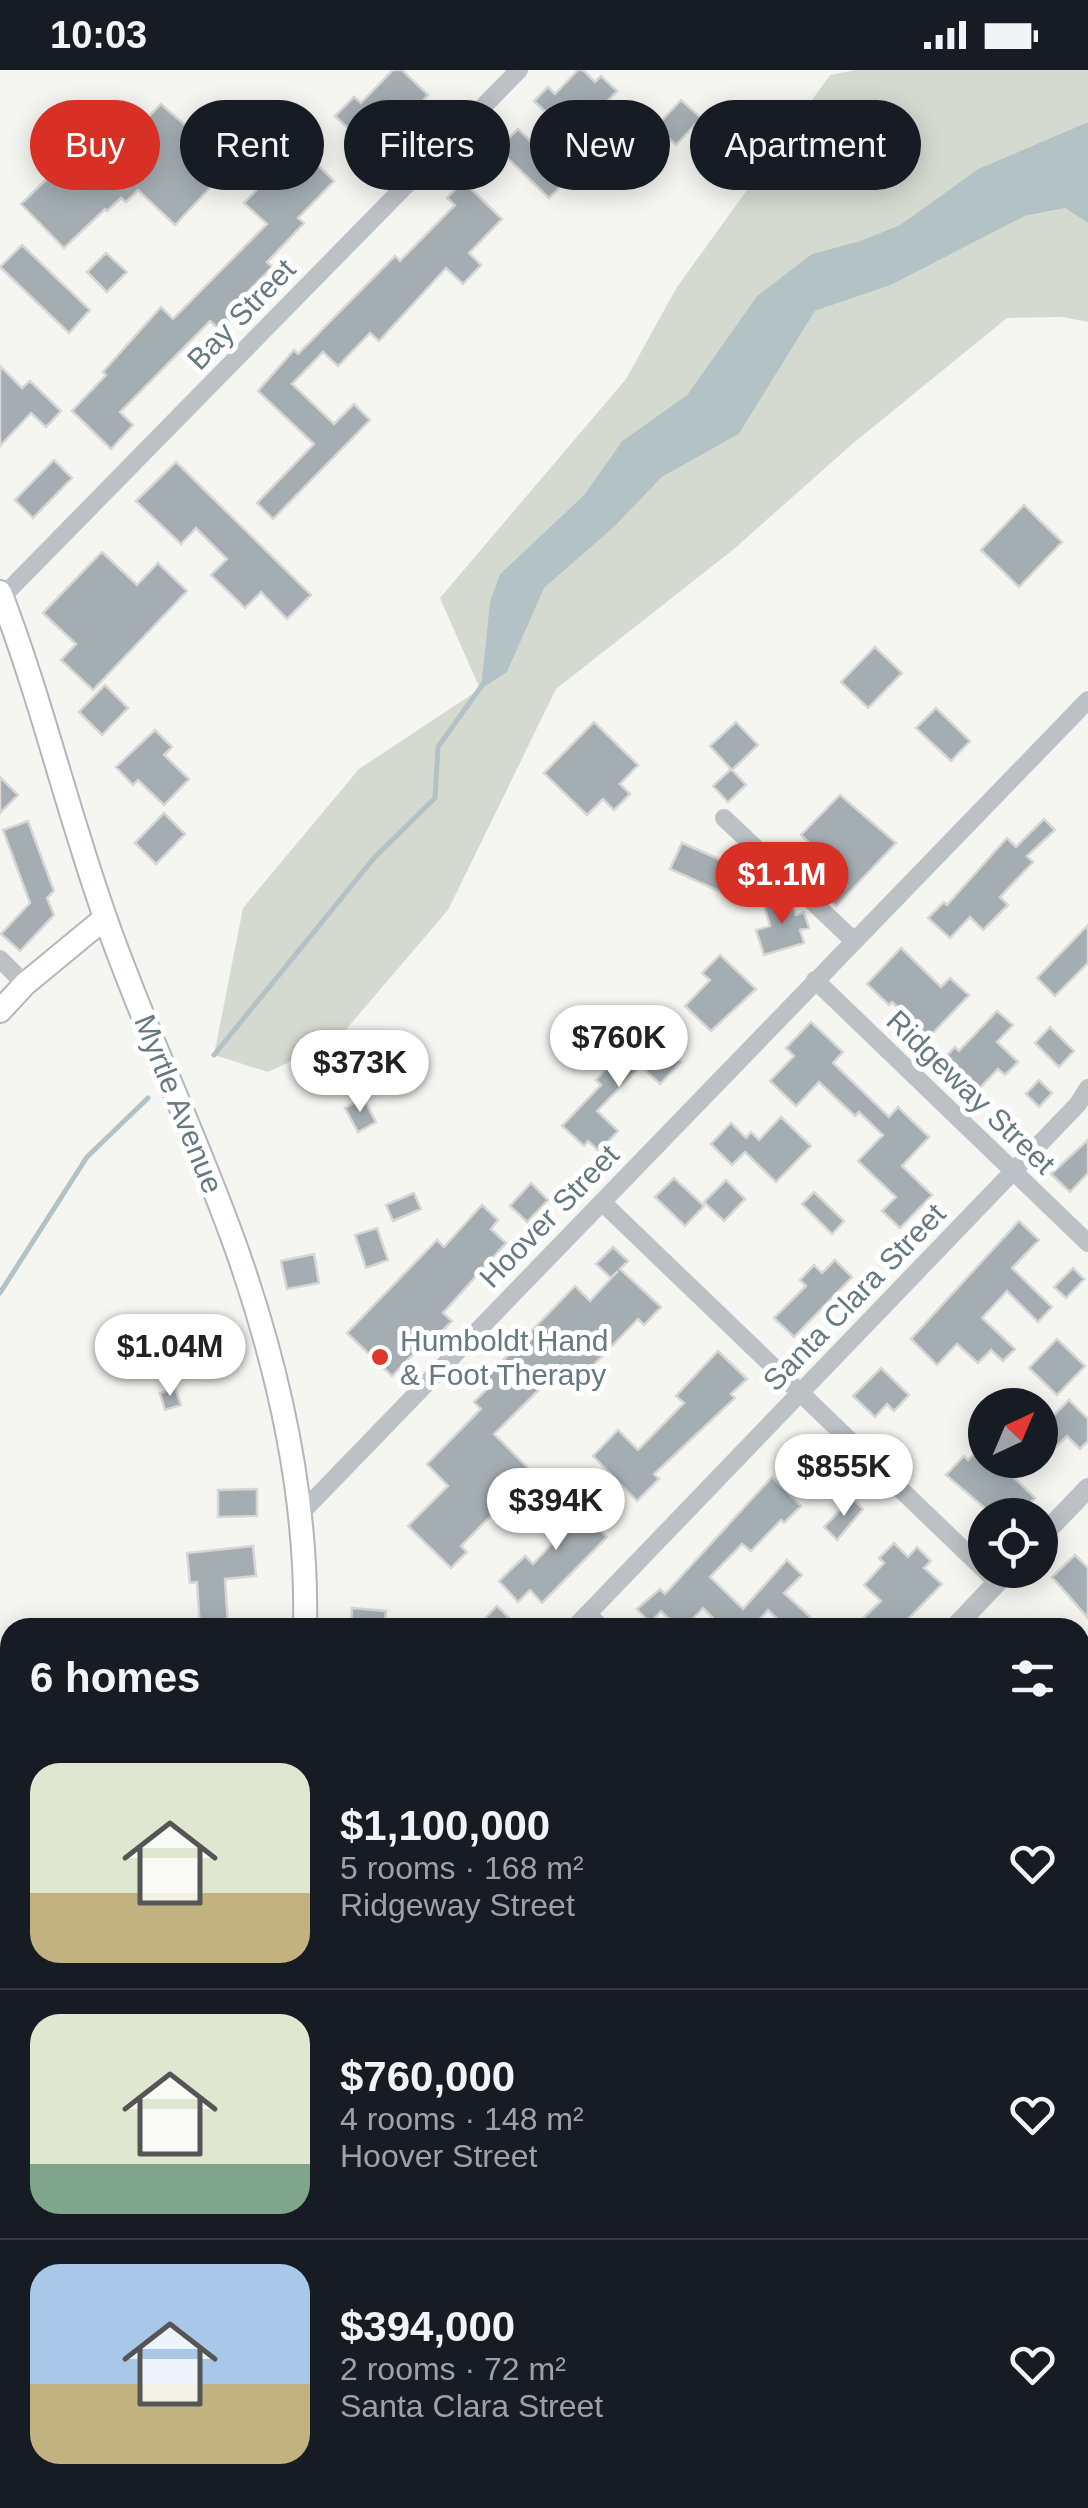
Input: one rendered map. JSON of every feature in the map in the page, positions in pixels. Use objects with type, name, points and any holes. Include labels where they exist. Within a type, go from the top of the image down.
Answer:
[{"type":"main road","name":"Myrtle Avenue","points":[[1,595],[105,918],[239,1255],[279,1398],[302,1513],[305,1618]]},
{"type":"main road","points":[[0,1011],[25,984],[105,918]]},
{"type":"street","name":"Bay Street","points":[[1,595],[518,70]]},
{"type":"street","name":"Hoover Street","points":[[302,1513],[1088,700]]},
{"type":"street","points":[[724,818],[854,941]]},
{"type":"street","points":[[0,959],[25,984]]},
{"type":"street","name":"Ridgeway Street","points":[[815,980],[1088,1243]]},
{"type":"street","name":"Santa Clara Street","points":[[583,1618],[1078,1104],[1088,1088]]},
{"type":"street","points":[[602,1202],[799,1393],[968,1545]]},
{"type":"street","points":[[1058,1519],[1088,1488]]},
{"type":"street","points":[[963,1618],[992,1588]]},
{"type":"shaded area","points":[[855,70],[1088,70],[1088,122],[978,169],[900,225],[857,242],[757,296],[687,395],[622,441],[584,495],[500,574],[481,688],[507,672],[543,588],[615,526],[662,477],[739,434],[815,311],[891,285],[1025,216],[1065,208],[1088,223],[1088,322],[1063,317],[1007,318],[851,445],[734,549],[556,689],[448,910],[337,1040],[268,1072],[214,1055],[243,908],[359,769],[480,689],[440,598],[626,379],[677,287],[747,190],[921,190],[921,100],[812,100],[830,75]]},
{"type":"shaded area","points":[[1088,122],[1088,223],[1065,208],[1025,216],[891,285],[815,311],[739,434],[662,477],[615,526],[544,588],[507,672],[481,689],[490,602],[500,574],[584,495],[622,441],[687,395],[757,296],[812,254],[900,225],[978,169]]},
{"type":"building","points":[[393,70],[402,70],[428,95],[424,100],[364,100]]},
{"type":"building","points":[[578,70],[595,82],[601,76],[617,91],[608,100],[535,100],[548,87],[555,94]]},
{"type":"building","points":[[681,100],[690,108],[690,130],[676,145],[670,140],[670,112]]},
{"type":"building","points":[[160,105],[180,121],[180,190],[208,190],[175,225],[138,190],[160,190]]},
{"type":"building","points":[[344,107],[344,125],[335,116]]},
{"type":"building","points":[[518,129],[530,141],[530,180],[510,161],[510,137]]},
{"type":"building","points":[[324,171],[334,181],[298,218],[304,223],[267,262],[272,267],[237,303],[242,307],[220,330],[210,321],[120,412],[133,425],[111,449],[72,411],[161,307],[173,319],[267,224],[244,203],[257,190],[324,190]]},
{"type":"building","points":[[35,190],[138,190],[126,202],[121,198],[105,209],[64,248],[21,204]]},
{"type":"building","points":[[455,190],[472,190],[502,219],[469,253],[481,265],[463,284],[446,268],[379,341],[370,333],[338,366],[323,352],[292,384],[334,424],[354,404],[370,420],[273,519],[257,503],[314,444],[258,391],[294,350],[298,354],[395,256],[400,261],[455,205],[447,198]]},
{"type":"building","points":[[541,190],[557,190],[549,198]]},
{"type":"building","points":[[22,245],[90,310],[69,333],[0,267]]},
{"type":"building","points":[[106,253],[127,272],[107,292],[87,272]]},
{"type":"building","points":[[0,366],[22,388],[30,381],[61,411],[46,427],[31,413],[0,446]]},
{"type":"building","points":[[54,460],[72,478],[33,518],[15,500]]},
{"type":"building","points":[[176,462],[311,595],[287,619],[261,592],[245,608],[211,575],[227,559],[196,528],[181,544],[136,501]]},
{"type":"building","points":[[1024,505],[1062,542],[1019,587],[981,550]]},
{"type":"building","points":[[102,552],[137,585],[158,563],[187,591],[93,690],[61,660],[76,644],[43,613]]},
{"type":"building","points":[[875,647],[902,673],[868,708],[841,682]]},
{"type":"building","points":[[105,685],[128,708],[102,735],[79,712]]},
{"type":"building","points":[[936,708],[970,741],[951,761],[916,728]]},
{"type":"building","points":[[594,722],[638,765],[620,784],[630,794],[614,810],[603,799],[587,815],[544,773]]},
{"type":"building","points":[[736,722],[758,745],[732,770],[710,746]]},
{"type":"building","points":[[155,730],[172,747],[164,755],[189,779],[164,805],[138,780],[133,785],[116,767]]},
{"type":"building","points":[[731,769],[746,785],[728,802],[713,786]]},
{"type":"building","points":[[0,777],[18,795],[0,813]]},
{"type":"building","points":[[840,795],[896,843],[836,906],[815,885],[833,866],[801,835]]},
{"type":"building","points":[[164,813],[185,834],[156,864],[135,843]]},
{"type":"building","points":[[1044,819],[1055,830],[1027,856],[1033,862],[1000,897],[1008,905],[983,930],[970,917],[950,938],[928,918],[944,902],[947,905],[1007,838],[1016,847]]},
{"type":"building","points":[[28,821],[54,891],[47,898],[54,915],[20,951],[1,934],[30,903],[3,830]]},
{"type":"building","points":[[682,843],[742,869],[730,896],[670,869]]},
{"type":"building","points":[[790,898],[796,915],[804,912],[809,928],[800,930],[804,943],[764,955],[756,930],[770,926],[764,905]]},
{"type":"building","points":[[1088,925],[1088,963],[1055,996],[1037,978]]},
{"type":"building","points":[[901,948],[941,987],[950,978],[969,995],[929,1037],[867,984]]},
{"type":"building","points":[[720,955],[756,989],[711,1031],[685,1006],[710,980],[702,973]]},
{"type":"building","points":[[997,1011],[1013,1025],[997,1042],[1018,1062],[1005,1075],[998,1069],[971,1097],[938,1065],[955,1047],[959,1051]]},
{"type":"building","points":[[811,1022],[843,1052],[833,1063],[889,1117],[898,1107],[929,1137],[902,1166],[932,1195],[900,1228],[882,1211],[896,1197],[858,1161],[883,1135],[859,1112],[855,1116],[819,1082],[796,1106],[770,1081],[794,1056],[786,1048]]},
{"type":"building","points":[[1050,1027],[1074,1051],[1059,1067],[1035,1043]]},
{"type":"building","points":[[650,1032],[681,1062],[660,1084],[641,1066],[597,1111],[618,1131],[599,1151],[588,1141],[584,1146],[562,1126],[601,1085],[596,1080],[609,1066],[614,1070]]},
{"type":"building","points":[[1039,1080],[1052,1093],[1039,1107],[1026,1094]]},
{"type":"building","points":[[363,1098],[376,1122],[358,1132],[345,1108]]},
{"type":"building","points":[[781,1117],[811,1146],[776,1182],[745,1152],[732,1165],[711,1144],[731,1123],[746,1138],[751,1132],[759,1140]]},
{"type":"building","points":[[1088,1140],[1088,1173],[1070,1192],[1051,1174]]},
{"type":"building","points":[[674,1178],[704,1206],[685,1226],[655,1197]]},
{"type":"building","points":[[726,1180],[745,1199],[724,1221],[704,1202]]},
{"type":"building","points":[[531,1183],[548,1200],[527,1222],[510,1206]]},
{"type":"building","points":[[814,1192],[844,1221],[832,1234],[802,1204]]},
{"type":"building","points":[[414,1193],[421,1209],[393,1221],[386,1205]]},
{"type":"building","points":[[482,1205],[498,1220],[491,1229],[506,1243],[443,1313],[452,1321],[435,1338],[432,1335],[392,1376],[347,1333],[437,1240],[444,1247]]},
{"type":"building","points":[[1019,1221],[1039,1240],[1012,1268],[1052,1307],[1038,1322],[1007,1291],[982,1318],[1015,1349],[1003,1361],[991,1350],[978,1363],[957,1344],[937,1365],[911,1339]]},
{"type":"building","points":[[377,1228],[388,1260],[366,1268],[355,1235]]},
{"type":"building","points":[[613,1247],[628,1261],[620,1269],[661,1307],[644,1325],[638,1319],[577,1382],[562,1367],[494,1434],[533,1473],[461,1546],[467,1552],[451,1568],[408,1526],[448,1486],[427,1464],[481,1409],[474,1402],[489,1387],[483,1381],[575,1286],[590,1301],[618,1271],[611,1278],[596,1264]]},
{"type":"building","points":[[314,1254],[319,1283],[287,1289],[281,1261]]},
{"type":"building","points":[[835,1260],[852,1277],[794,1337],[774,1318],[806,1286],[800,1280],[814,1265],[822,1273]]},
{"type":"building","points":[[1073,1268],[1084,1279],[1066,1298],[1054,1287]]},
{"type":"building","points":[[199,1318],[205,1328],[210,1325],[235,1367],[218,1377],[201,1350],[179,1364],[164,1339]]},
{"type":"building","points":[[1057,1339],[1085,1366],[1058,1394],[1058,1388],[1050,1388],[1029,1368]]},
{"type":"building","points":[[718,1351],[747,1379],[731,1394],[735,1398],[654,1474],[659,1479],[637,1501],[593,1456],[618,1430],[638,1450],[684,1403],[676,1396]]},
{"type":"building","points":[[881,1368],[909,1395],[894,1411],[887,1404],[875,1417],[853,1396]]},
{"type":"building","points":[[175,1388],[181,1405],[165,1410],[160,1393]]},
{"type":"building","points":[[1069,1400],[1088,1419],[1088,1441],[1080,1449],[1067,1436],[1058,1445],[1058,1411]]},
{"type":"building","points":[[805,1437],[840,1470],[824,1487],[789,1453]]},
{"type":"building","points":[[964,1456],[968,1460],[968,1478],[1014,1478],[1035,1498],[973,1498],[946,1475]]},
{"type":"building","points":[[772,1477],[801,1506],[751,1551],[742,1544],[710,1577],[743,1609],[787,1560],[802,1575],[784,1593],[811,1618],[776,1618],[768,1610],[760,1618],[713,1618],[703,1608],[694,1618],[668,1618],[661,1611],[655,1618],[645,1618],[637,1609],[660,1589],[665,1594]]},
{"type":"building","points":[[257,1489],[257,1516],[218,1517],[218,1490]]},
{"type":"building","points":[[561,1493],[607,1537],[542,1603],[530,1590],[518,1602],[499,1581],[525,1556],[533,1564],[560,1535],[540,1515]]},
{"type":"building","points":[[852,1498],[863,1509],[837,1540],[824,1527]]},
{"type":"building","points":[[894,1543],[908,1557],[917,1547],[931,1561],[924,1568],[942,1584],[909,1618],[863,1618],[881,1601],[864,1585],[884,1563],[879,1558]]},
{"type":"building","points":[[253,1546],[256,1576],[225,1579],[227,1618],[199,1618],[197,1582],[190,1583],[187,1553]]},
{"type":"building","points":[[1075,1555],[1088,1568],[1088,1618],[1058,1584],[1058,1571]]},
{"type":"building","points":[[497,1606],[509,1618],[486,1618]]},
{"type":"building","points":[[352,1608],[386,1611],[385,1618],[352,1618]]},
{"type":"waterway","points":[[214,1055],[374,858],[435,798],[438,747],[483,684]]},
{"type":"waterway","points":[[0,1293],[87,1157],[148,1098]]},
{"type":"place","name":"Humboldt Hand & Foot Therapy","points":[[380,1357]]}]
